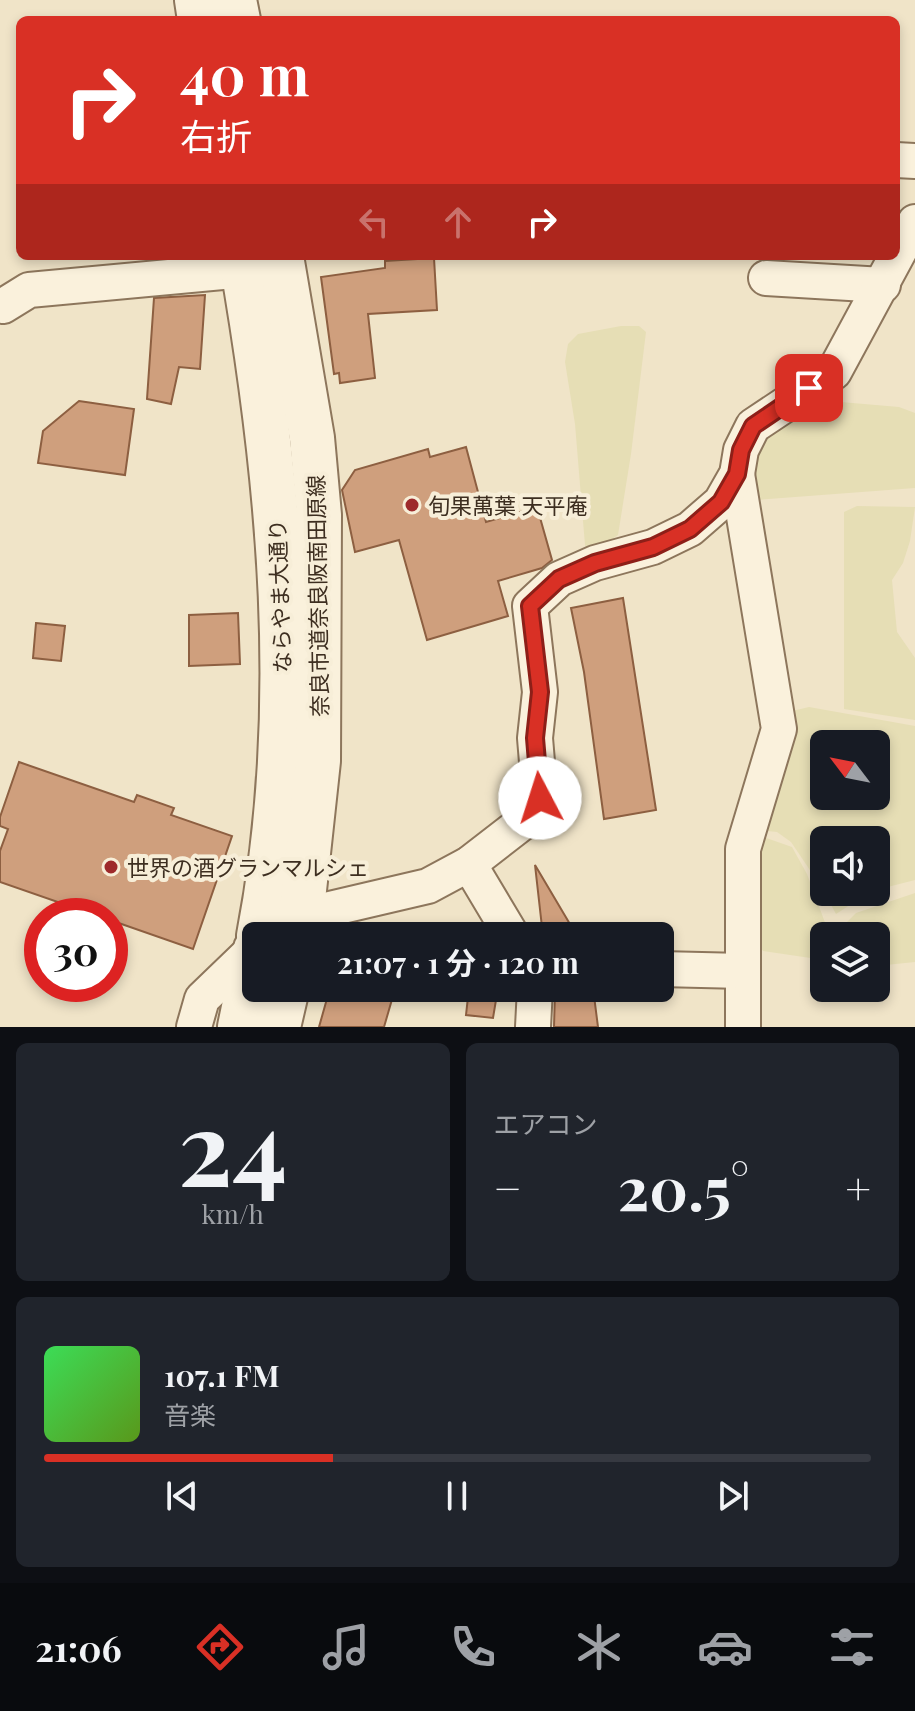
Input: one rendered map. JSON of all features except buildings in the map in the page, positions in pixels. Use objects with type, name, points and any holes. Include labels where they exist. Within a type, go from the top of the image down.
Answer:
[{"type":"street","points":[[900,252],[915,222]]},
{"type":"street","points":[[1,307],[29,290],[262,260]]},
{"type":"street","name":"奈良市道奈良阪南田原線","points":[[262,260],[312,438],[319,515],[318,761],[293,922]]},
{"type":"street","name":"ならやま大通り","points":[[262,260],[263,391],[281,567],[283,672],[271,870],[262,922]]},
{"type":"street","points":[[743,1027],[743,849],[779,729],[737,474],[741,450],[753,426],[834,372],[896,260]]},
{"type":"street","points":[[766,278],[883,285]]},
{"type":"street","points":[[314,922],[428,886],[469,864],[527,819],[540,798],[535,738],[540,692],[530,606],[559,579],[595,563],[653,547],[690,529],[721,502],[737,474]]},
{"type":"street","points":[[469,864],[504,922]]},
{"type":"street","points":[[194,1027],[202,999],[242,961]]},
{"type":"street","points":[[674,969],[743,971]]},
{"type":"street","points":[[240,1027],[245,1002]]},
{"type":"street","points":[[278,1027],[284,1002]]},
{"type":"street","points":[[533,1027],[534,1002]]},
{"type":"shaded area","points":[[639,326],[646,332],[631,454],[618,535],[589,554],[585,545],[575,424],[565,362],[568,344],[578,334]]},
{"type":"shaded area","points":[[831,403],[899,407],[915,413],[915,488],[757,500],[755,462],[772,431],[801,414],[826,411]]},
{"type":"shaded area","points":[[857,506],[915,507],[910,541],[903,563],[892,580],[897,632],[915,658],[915,720],[844,709],[844,512]]},
{"type":"shaded area","points":[[809,707],[915,726],[915,880],[890,886],[890,826],[810,826],[810,870],[791,842],[777,832],[756,830],[784,713]]},
{"type":"shaded area","points":[[755,834],[792,847],[810,882],[810,906],[819,906],[825,922],[810,922],[810,958],[763,951],[756,941]]},
{"type":"shaded area","points":[[915,893],[915,962],[890,965],[890,922],[847,922],[856,913],[877,906],[890,906],[890,901]]},
{"type":"shaded area","points":[[832,906],[848,906],[836,914]]},
{"type":"place","name":"旬果萬葉 天平庵","points":[[412,505]]},
{"type":"place","name":"世界の酒グランマルシェ","points":[[111,867]]},
{"type":"route","points":[[540,798],[535,738],[540,692],[530,606],[559,579],[595,563],[653,547],[690,529],[721,502],[737,474],[741,450],[753,426],[809,388]]}]
